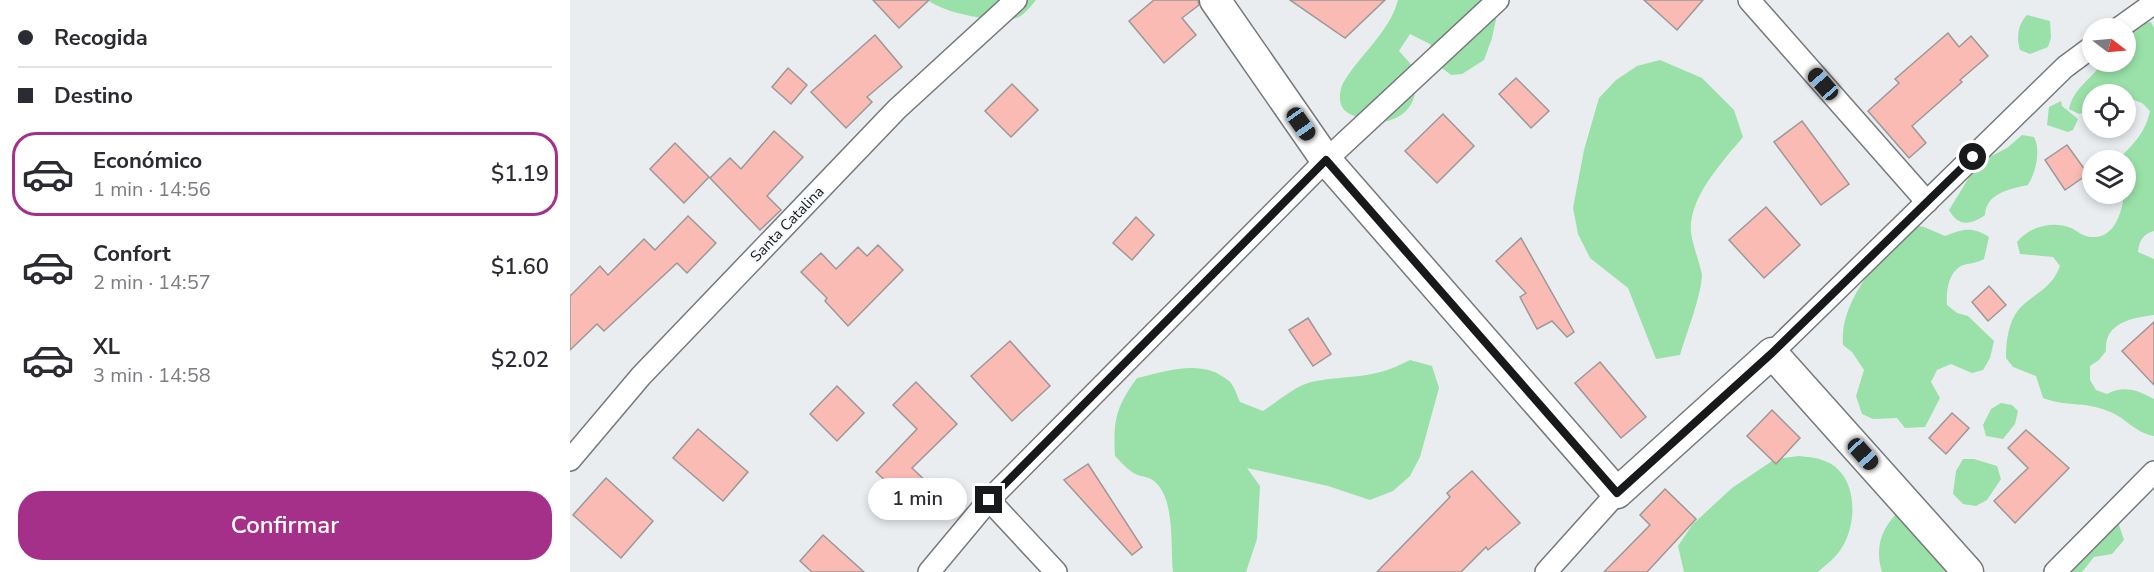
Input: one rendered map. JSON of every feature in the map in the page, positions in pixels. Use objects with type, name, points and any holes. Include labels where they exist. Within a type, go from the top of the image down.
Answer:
[{"type":"street","name":"Santa Catalina","points":[[573,451],[640,376],[897,109],[1017,0]]},
{"type":"street","points":[[1215,0],[1326,160],[1617,493]]},
{"type":"street","points":[[929,572],[989,500],[1326,160],[1498,0]]},
{"type":"street","points":[[1749,0],[1927,202]]},
{"type":"street","points":[[2133,18],[2154,3]]},
{"type":"street","points":[[1546,572],[1617,493],[1772,353],[2065,67],[2082,54]]},
{"type":"street","points":[[1772,353],[1968,572]]},
{"type":"street","points":[[2055,572],[2154,472]]},
{"type":"street","points":[[989,500],[1056,572]]},
{"type":"green space","points":[[928,0],[1036,0],[1019,17],[999,20],[958,13],[935,5]]},
{"type":"green space","points":[[1398,0],[1500,0],[1492,38],[1484,60],[1462,74],[1451,75],[1442,68],[1430,44],[1410,34],[1399,51],[1416,70],[1416,87],[1408,109],[1402,115],[1386,121],[1361,119],[1343,109],[1340,100],[1343,83],[1389,22]]},
{"type":"green space","points":[[2027,15],[2050,21],[2051,38],[2048,47],[2030,54],[2020,50],[2018,41],[2020,27]]},
{"type":"green space","points":[[2151,22],[2154,28],[2154,231],[2142,238],[2138,252],[2154,259],[2154,315],[2128,320],[2114,328],[2109,334],[2106,351],[2090,366],[2090,380],[2096,390],[2107,394],[2125,389],[2154,399],[2154,436],[2141,432],[2108,411],[2043,398],[2036,376],[2013,367],[2006,358],[2008,332],[2015,314],[2052,281],[2060,266],[2053,257],[2020,254],[2017,242],[2028,232],[2049,225],[2071,228],[2089,237],[2103,235],[2112,229],[2123,204],[2136,204],[2136,150],[2127,150],[2142,132],[2150,111],[2136,101],[2136,84],[2084,84],[2095,72],[2136,72],[2136,24]]},
{"type":"green space","points":[[1660,60],[1702,78],[1734,110],[1743,137],[1708,181],[1695,206],[1691,232],[1702,276],[1696,305],[1680,355],[1656,359],[1628,288],[1590,258],[1578,234],[1573,208],[1584,150],[1599,98],[1616,80],[1637,66]]},
{"type":"green space","points":[[2082,86],[2082,113],[2079,114],[2069,109]]},
{"type":"green space","points":[[2061,101],[2062,106],[2078,119],[2073,130],[2068,132],[2047,125],[2049,107]]},
{"type":"green space","points":[[2022,135],[2034,137],[2037,148],[2035,168],[2028,185],[2007,190],[1994,197],[1986,208],[1985,215],[1975,221],[1965,223],[1956,219],[1949,210],[1978,163],[2007,148]]},
{"type":"green space","points":[[1912,225],[1924,227],[1945,236],[1973,230],[1989,237],[1984,259],[1961,266],[1953,273],[1948,289],[1947,305],[1957,313],[1968,316],[1994,341],[1990,358],[1983,370],[1972,373],[1951,364],[1937,370],[1931,382],[1940,398],[1925,427],[1905,428],[1897,418],[1873,419],[1862,414],[1856,396],[1864,370],[1852,352],[1843,345],[1848,311],[1855,295],[1876,264]]},
{"type":"green space","points":[[1410,360],[1432,366],[1439,388],[1420,457],[1410,476],[1393,491],[1370,500],[1328,486],[1247,468],[1260,486],[1257,539],[1246,572],[1173,572],[1171,524],[1166,499],[1161,489],[1152,479],[1132,472],[1115,456],[1117,414],[1124,397],[1137,378],[1184,368],[1208,370],[1229,381],[1240,402],[1263,411],[1305,384],[1372,374]]},
{"type":"green space","points":[[2001,403],[2012,405],[2018,411],[2015,424],[2003,439],[1986,436],[1983,425],[1991,409]]},
{"type":"green space","points":[[1799,456],[1819,459],[1834,466],[1849,486],[1852,499],[1851,525],[1847,538],[1834,558],[1818,572],[1684,572],[1678,546],[1692,525],[1732,488],[1775,459]]},
{"type":"green space","points":[[1963,459],[1974,459],[1997,466],[2001,479],[1987,500],[1976,506],[1963,504],[1953,494],[1956,471]]},
{"type":"green space","points":[[1906,504],[1929,509],[1939,516],[1952,536],[1979,559],[1982,572],[1882,572],[1880,542],[1892,518]]},
{"type":"green space","points":[[2118,522],[2124,540],[2112,554],[2094,557],[2082,572],[2047,572]]},
{"type":"building","points":[[873,0],[929,0],[899,28]]},
{"type":"building","points":[[1154,0],[1198,0],[1199,5],[1182,18],[1196,35],[1164,63],[1129,21]]},
{"type":"building","points":[[1290,0],[1385,0],[1345,38]]},
{"type":"building","points":[[1644,0],[1703,0],[1677,30]]},
{"type":"building","points":[[1948,33],[1959,47],[1971,36],[1988,56],[1912,126],[1926,143],[1909,158],[1868,111],[1899,83],[1895,79]]},
{"type":"building","points":[[875,35],[902,67],[867,97],[872,102],[846,128],[811,92]]},
{"type":"building","points":[[788,68],[807,85],[791,104],[772,87]]},
{"type":"building","points":[[1516,78],[1549,111],[1531,128],[1499,94]]},
{"type":"building","points":[[1012,84],[1038,110],[1011,137],[985,111]]},
{"type":"building","points":[[1443,114],[1474,146],[1437,183],[1405,151]]},
{"type":"building","points":[[1802,121],[1849,184],[1821,205],[1774,142]]},
{"type":"building","points":[[774,131],[803,157],[767,196],[781,210],[760,230],[710,178],[730,158],[741,169]]},
{"type":"building","points":[[675,143],[709,177],[684,203],[650,169]]},
{"type":"building","points":[[2067,145],[2082,166],[2082,178],[2065,190],[2045,160]]},
{"type":"building","points":[[1766,207],[1800,245],[1764,278],[1729,240]]},
{"type":"building","points":[[688,216],[716,243],[687,273],[677,263],[604,331],[597,324],[570,350],[570,296],[600,266],[608,275],[644,239],[655,250]]},
{"type":"building","points":[[1136,217],[1154,235],[1132,260],[1113,243]]},
{"type":"building","points":[[1521,238],[1574,332],[1567,337],[1552,321],[1537,329],[1520,297],[1526,293],[1496,261]]},
{"type":"building","points":[[878,245],[903,270],[848,326],[825,301],[827,298],[801,272],[821,253],[836,269],[858,247],[867,256]]},
{"type":"building","points":[[1989,286],[2006,305],[1988,321],[1972,302]]},
{"type":"building","points":[[1308,318],[1331,354],[1313,366],[1289,330]]},
{"type":"building","points":[[2154,322],[2154,385],[2122,351]]},
{"type":"building","points":[[1010,341],[1050,386],[1012,421],[971,376]]},
{"type":"building","points":[[1600,362],[1646,417],[1621,438],[1575,383]]},
{"type":"building","points":[[916,382],[957,424],[912,468],[930,485],[911,505],[876,472],[917,429],[893,405]]},
{"type":"building","points":[[837,386],[864,413],[837,441],[810,414]]},
{"type":"building","points":[[1772,410],[1800,438],[1776,464],[1747,436]]},
{"type":"building","points":[[1952,413],[1969,428],[1946,454],[1929,438]]},
{"type":"building","points":[[698,429],[748,472],[723,501],[673,458]]},
{"type":"building","points":[[2026,430],[2069,468],[2015,523],[1994,501],[2028,468],[2008,448]]},
{"type":"building","points":[[1088,464],[1142,547],[1132,555],[1064,480]]},
{"type":"building","points":[[1472,471],[1520,523],[1488,550],[1486,547],[1461,572],[1377,572],[1450,497],[1447,493]]},
{"type":"building","points":[[606,478],[653,521],[621,558],[573,515]]},
{"type":"building","points":[[1665,489],[1696,519],[1647,572],[1604,572],[1650,525],[1640,515]]},
{"type":"building","points":[[823,535],[864,572],[812,572],[800,561]]},
{"type":"route","points":[[989,500],[1326,160],[1617,493],[1772,353],[1973,157]]}]
